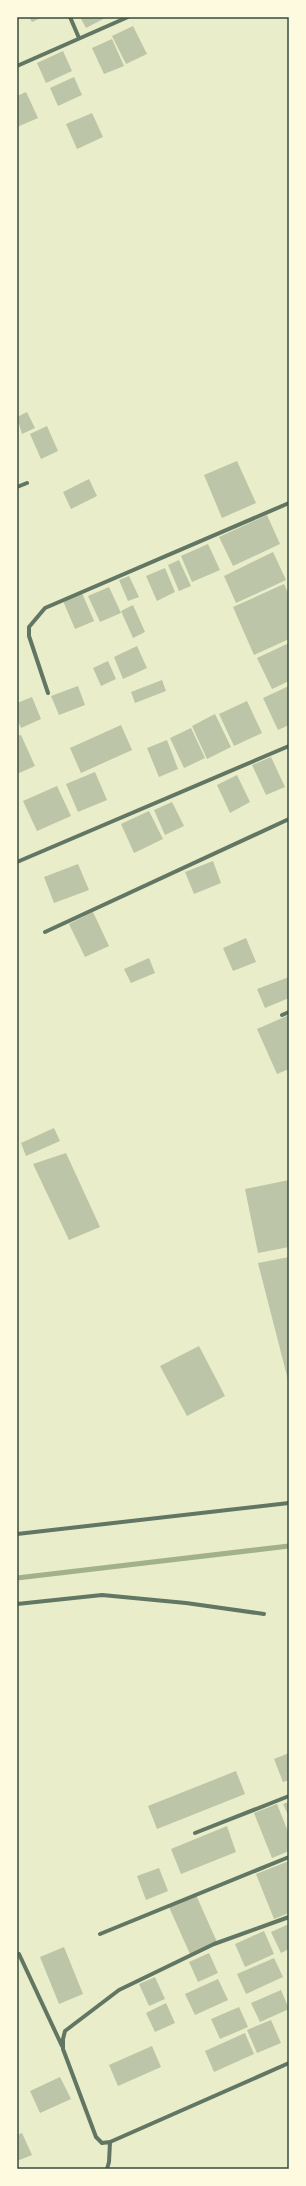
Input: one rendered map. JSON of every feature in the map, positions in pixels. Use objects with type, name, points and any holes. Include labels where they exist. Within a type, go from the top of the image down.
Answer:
[{"type":"street","points":[[70,17],[79,38]]},
{"type":"street","points":[[17,66],[128,17]]},
{"type":"street","points":[[17,487],[27,483]]},
{"type":"street","points":[[48,693],[29,636],[29,627],[45,608],[289,504]]},
{"type":"street","points":[[17,862],[289,746]]},
{"type":"street","points":[[45,932],[289,820]]},
{"type":"street","points":[[282,1015],[289,1012]]},
{"type":"street","points":[[17,1534],[289,1503]]},
{"type":"street","points":[[17,1604],[102,1595],[186,1603],[264,1614]]},
{"type":"street","points":[[195,1833],[289,1796]]},
{"type":"street","points":[[100,1934],[289,1857]]},
{"type":"street","points":[[63,2049],[62,2039],[65,2031],[119,1990],[214,1944],[289,1917]]},
{"type":"street","points":[[19,1954],[63,2049],[96,2137],[102,2143],[110,2142],[289,2063]]},
{"type":"street","points":[[107,2169],[109,2162],[110,2142]]},
{"type":"building","points":[[29,17],[43,17],[32,22]]},
{"type":"building","points":[[80,17],[107,17],[86,28]]},
{"type":"building","points":[[133,26],[147,54],[126,64],[112,36]]},
{"type":"building","points":[[112,39],[124,66],[104,74],[92,48]]},
{"type":"building","points":[[63,51],[72,71],[46,83],[37,63]]},
{"type":"building","points":[[74,77],[82,95],[58,106],[50,88]]},
{"type":"building","points":[[26,92],[38,118],[17,127],[17,96]]},
{"type":"building","points":[[92,113],[103,137],[77,149],[66,124]]},
{"type":"building","points":[[27,412],[35,428],[22,434],[17,417]]},
{"type":"building","points":[[47,426],[58,451],[41,459],[30,434]]},
{"type":"building","points":[[237,461],[256,503],[222,518],[204,475]]},
{"type":"building","points":[[89,479],[97,496],[71,509],[63,492]]},
{"type":"building","points":[[267,515],[280,544],[233,566],[219,537]]},
{"type":"building","points":[[208,544],[220,570],[192,582],[181,556]]},
{"type":"building","points":[[273,552],[286,580],[236,603],[224,576]]},
{"type":"building","points":[[179,560],[191,586],[179,591],[168,565]]},
{"type":"building","points":[[165,568],[175,592],[157,601],[146,576]]},
{"type":"building","points":[[129,576],[139,597],[128,601],[119,580]]},
{"type":"building","points":[[284,584],[289,595],[289,639],[254,655],[233,607]]},
{"type":"building","points":[[109,587],[121,613],[100,622],[88,596]]},
{"type":"building","points":[[82,593],[94,621],[75,629],[63,601]]},
{"type":"building","points":[[133,605],[145,632],[133,638],[121,611]]},
{"type":"building","points":[[289,643],[289,681],[272,689],[257,658]]},
{"type":"building","points":[[137,646],[147,668],[123,679],[114,657]]},
{"type":"building","points":[[108,661],[116,679],[101,686],[93,668]]},
{"type":"building","points":[[162,680],[166,691],[135,703],[131,692]]},
{"type":"building","points":[[78,686],[85,705],[59,715],[51,696]]},
{"type":"building","points":[[289,686],[289,725],[278,730],[263,698]]},
{"type":"building","points":[[32,697],[41,719],[21,728],[17,719],[17,703]]},
{"type":"building","points":[[247,701],[262,733],[234,746],[219,714]]},
{"type":"building","points":[[215,714],[231,747],[207,759],[192,726]]},
{"type":"building","points":[[121,725],[132,750],[81,773],[70,748]]},
{"type":"building","points":[[191,728],[205,758],[184,768],[170,738]]},
{"type":"building","points":[[21,735],[35,766],[17,774],[17,736]]},
{"type":"building","points":[[167,740],[178,769],[159,777],[147,748]]},
{"type":"building","points":[[271,757],[285,787],[266,795],[252,765]]},
{"type":"building","points":[[95,772],[107,800],[78,812],[66,784]]},
{"type":"building","points":[[237,775],[250,802],[230,813],[217,785]]},
{"type":"building","points":[[57,786],[71,816],[37,831],[23,801]]},
{"type":"building","points":[[172,802],[184,826],[165,835],[154,810]]},
{"type":"building","points":[[149,811],[163,839],[134,853],[121,824]]},
{"type":"building","points":[[213,861],[221,883],[194,894],[185,872]]},
{"type":"building","points":[[78,864],[89,890],[54,903],[44,877]]},
{"type":"building","points":[[93,912],[109,946],[85,957],[69,924]]},
{"type":"building","points":[[246,938],[256,962],[233,971],[223,948]]},
{"type":"building","points":[[149,958],[155,973],[131,983],[124,969]]},
{"type":"building","points":[[289,977],[289,998],[265,1008],[257,989]]},
{"type":"building","points":[[289,1015],[289,1069],[277,1074],[257,1029]]},
{"type":"building","points":[[54,1128],[60,1141],[26,1156],[21,1143]]},
{"type":"building","points":[[66,1153],[100,1227],[69,1240],[33,1164]]},
{"type":"building","points":[[289,1180],[289,1247],[258,1253],[245,1189]]},
{"type":"building","points":[[289,1257],[289,1380],[288,1380],[258,1263]]},
{"type":"building","points":[[199,1346],[225,1396],[187,1416],[160,1366]]},
{"type":"building","points":[[289,1753],[289,1780],[283,1782],[274,1759]]},
{"type":"building","points":[[236,1771],[245,1794],[157,1829],[148,1806]]},
{"type":"building","points":[[289,1802],[289,1817],[283,1804]]},
{"type":"building","points":[[277,1804],[289,1834],[289,1851],[272,1858],[254,1813]]},
{"type":"building","points":[[227,1826],[236,1852],[181,1874],[171,1849]]},
{"type":"building","points":[[289,1861],[289,1913],[274,1919],[256,1874]]},
{"type":"building","points":[[159,1868],[168,1891],[146,1900],[137,1876]]},
{"type":"building","points":[[196,1895],[217,1942],[190,1954],[169,1907]]},
{"type":"building","points":[[289,1924],[289,1949],[281,1953],[271,1932]]},
{"type":"building","points":[[264,1931],[274,1954],[245,1967],[235,1944]]},
{"type":"building","points":[[64,1947],[83,1994],[59,2004],[40,1957]]},
{"type":"building","points":[[209,1953],[218,1973],[198,1982],[189,1962]]},
{"type":"building","points":[[274,1958],[283,1977],[246,1994],[237,1974]]},
{"type":"building","points":[[155,1977],[165,1999],[149,2006],[139,1984]]},
{"type":"building","points":[[218,1979],[228,2000],[195,2015],[185,1994]]},
{"type":"building","points":[[281,1990],[289,2009],[260,2022],[251,2003]]},
{"type":"building","points":[[166,2003],[175,2023],[155,2032],[146,2013]]},
{"type":"building","points":[[239,2007],[248,2027],[220,2039],[211,2019]]},
{"type":"building","points":[[271,2020],[281,2043],[257,2053],[247,2030]]},
{"type":"building","points":[[245,2033],[254,2054],[214,2072],[205,2051]]},
{"type":"building","points":[[152,2046],[161,2067],[118,2086],[109,2065]]},
{"type":"building","points":[[60,2077],[71,2099],[40,2113],[30,2091]]},
{"type":"building","points":[[22,2133],[32,2155],[17,2161],[17,2135]]},
{"type":"waterway","points":[[17,1578],[289,1546]]}]
